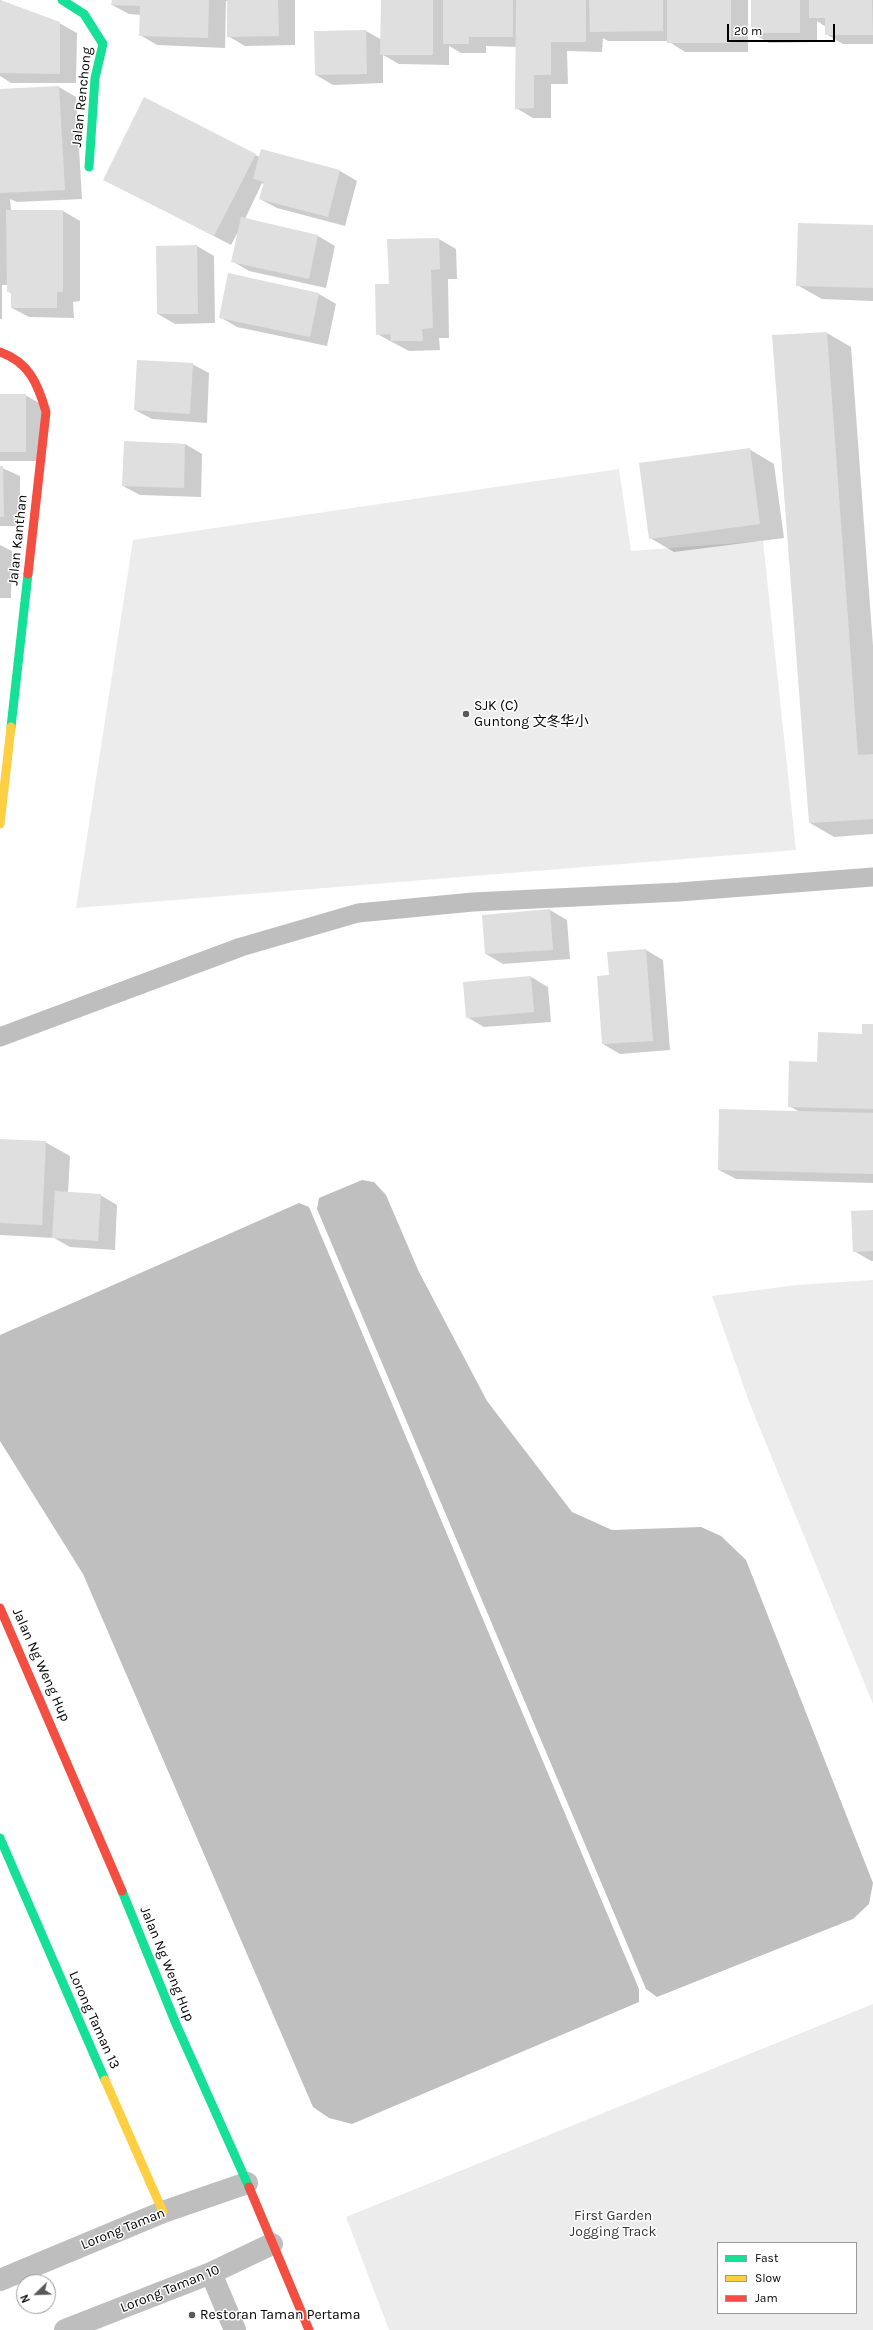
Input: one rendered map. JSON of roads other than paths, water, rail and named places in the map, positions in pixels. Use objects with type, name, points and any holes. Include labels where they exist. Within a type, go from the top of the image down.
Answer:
[{"type":"street","name":"Jalan Renchong","points":[[62,0],[84,14],[103,44],[95,78],[89,167]]},
{"type":"street","name":"Jalan Kanthan","points":[[0,352],[27,365],[40,386],[46,412],[0,824]]},
{"type":"street","name":"Jalan Ng Weng Hup","points":[[0,1608],[100,1839],[176,2024],[247,2184],[308,2330]]},
{"type":"street","name":"Lorong Taman 13","points":[[0,1838],[163,2212]]},
{"type":"street","name":"Lorong Taman","points":[[0,2280],[163,2212],[247,2184]]},
{"type":"street","name":"Lorong Taman 10","points":[[65,2330],[211,2273],[272,2244]]},
{"type":"street","points":[[211,2273],[235,2330]]},
{"type":"lane","points":[[0,1037],[241,947],[358,913],[473,902],[679,892],[873,877]]},
{"type":"place","name":"SJK (C) Guntong 文冬华小","points":[[466,714]]},
{"type":"place","name":"Restoran Taman Pertama","points":[[192,2315]]},
{"type":"park label","name":"First Garden Jogging Track","points":[[613,2224]]}]
